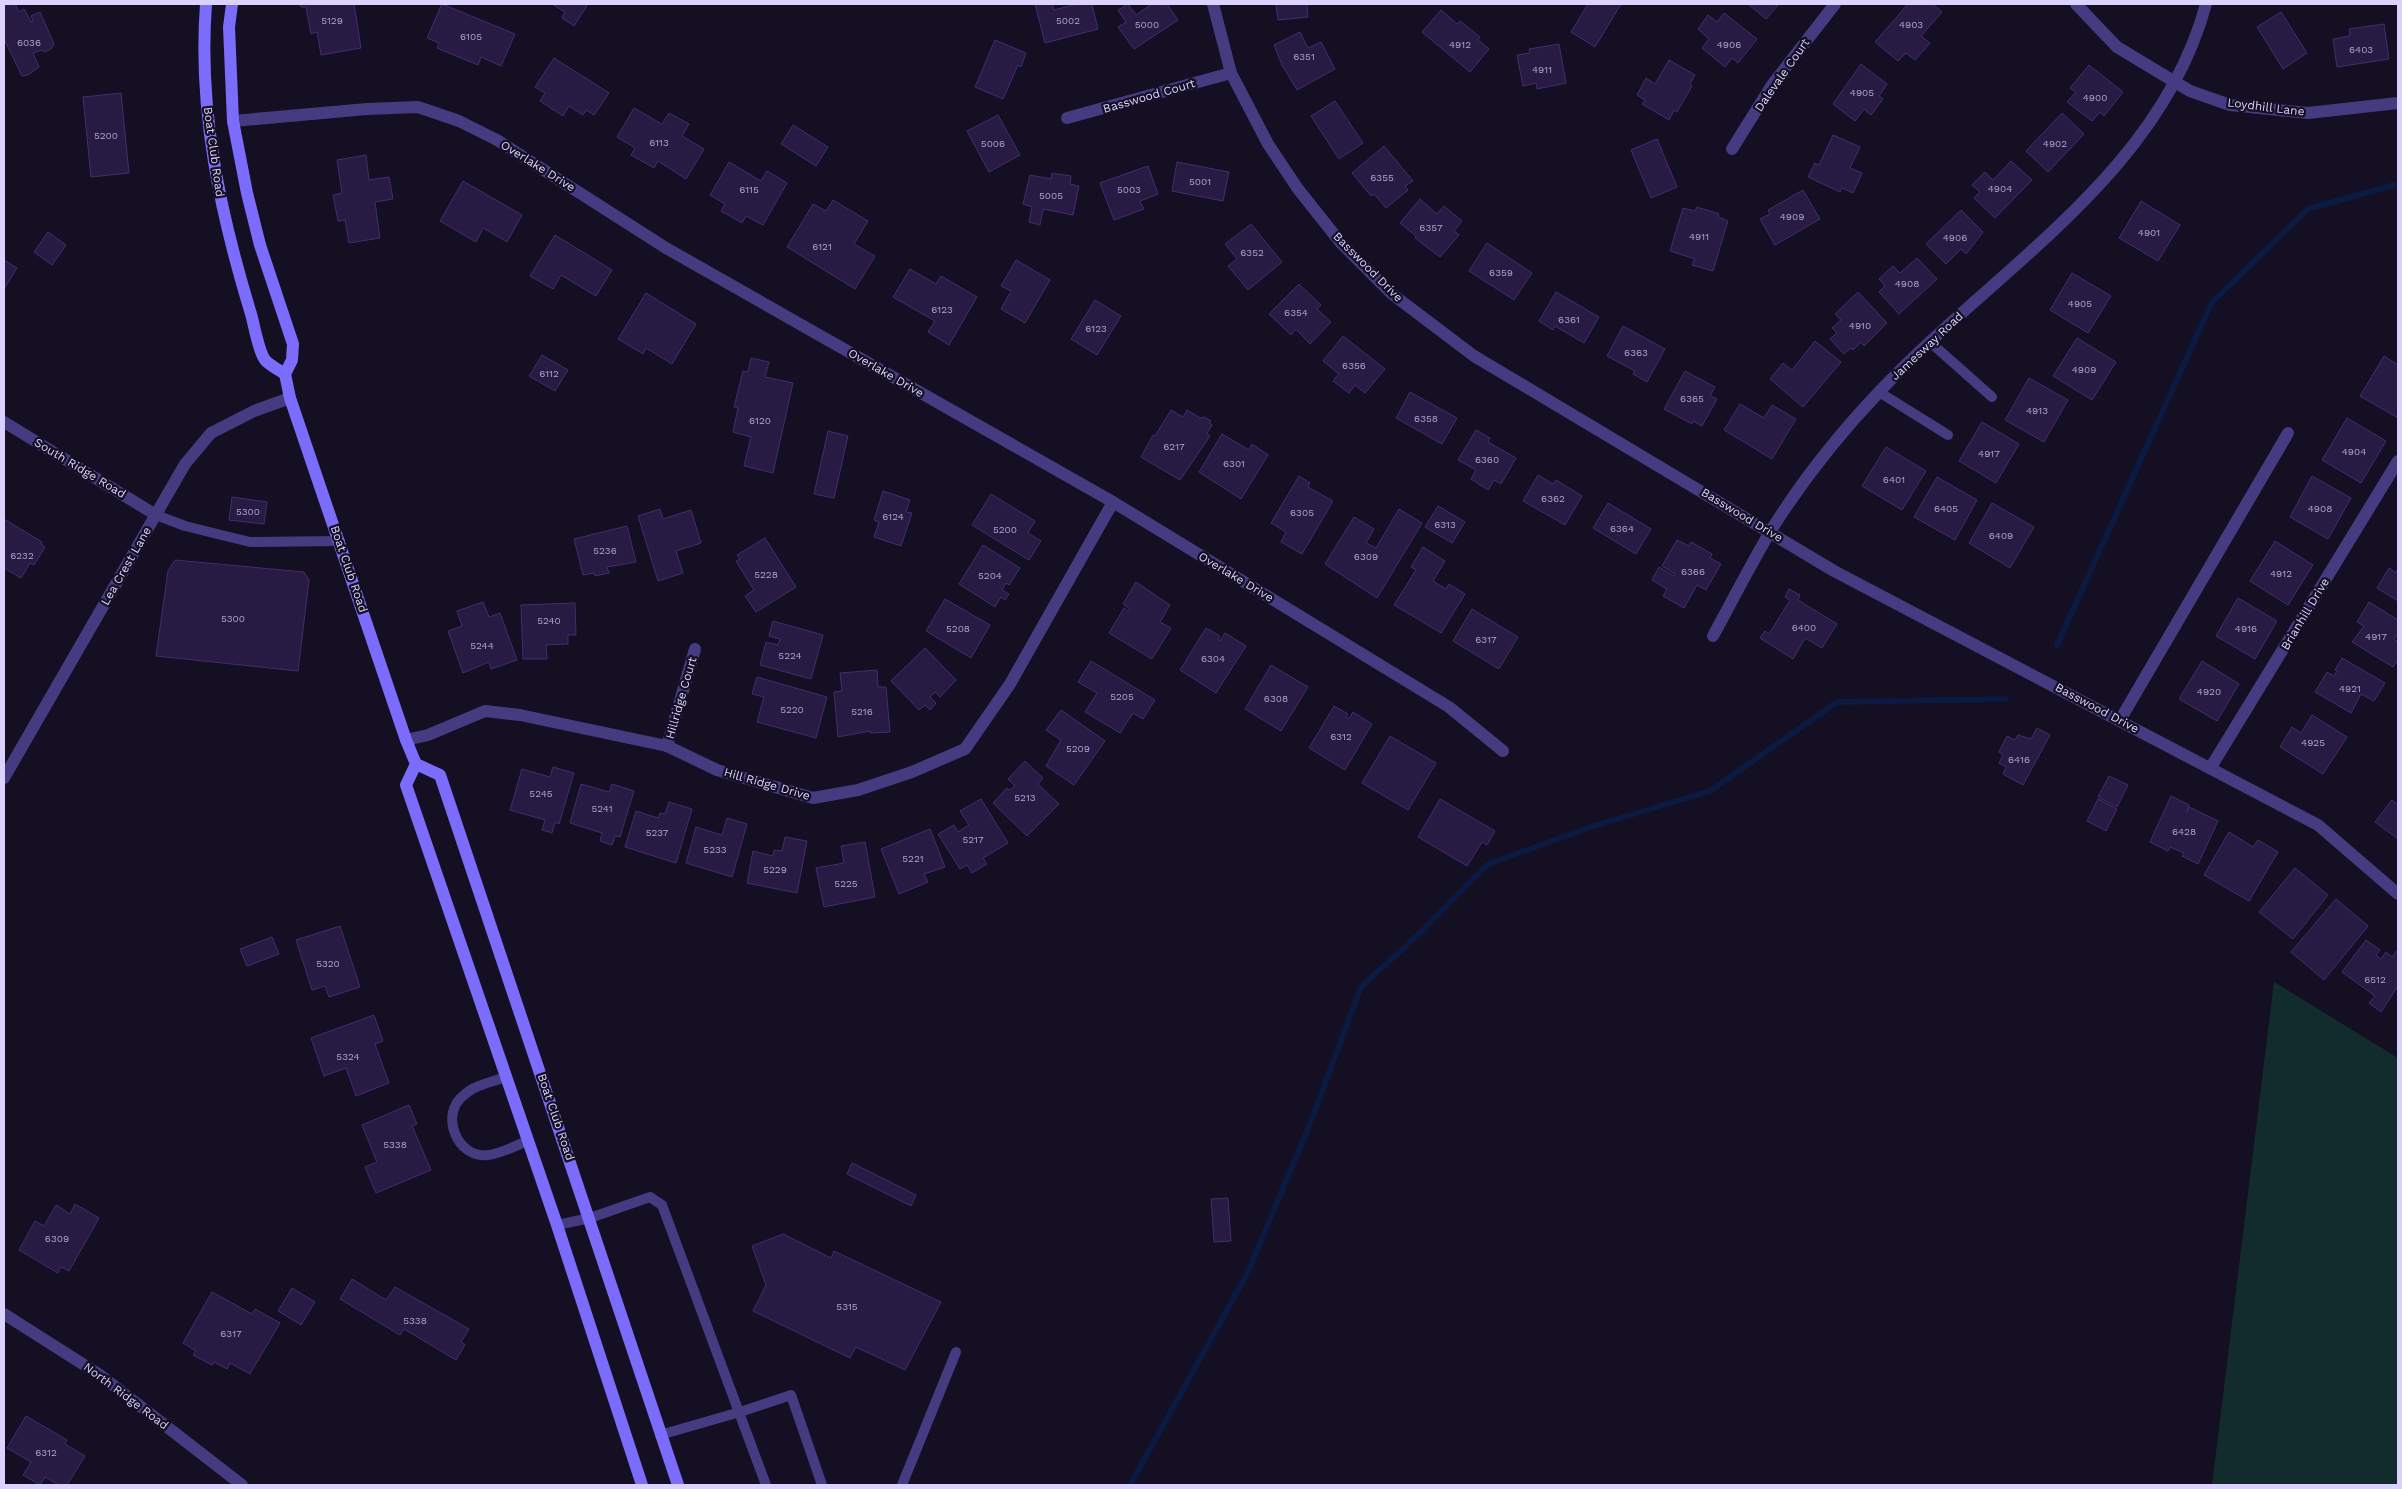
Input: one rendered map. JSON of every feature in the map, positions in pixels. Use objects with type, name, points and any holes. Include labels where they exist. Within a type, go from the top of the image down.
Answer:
[{"type":"main road","name":"Boat Club Road","points":[[206,4],[204,32],[208,123],[217,187],[237,270],[265,360],[285,374]]},
{"type":"main road","name":"Boat Club Road","points":[[232,4],[229,27],[233,121],[247,193],[260,245],[293,344],[292,360],[285,374],[290,398],[406,740],[416,764],[440,774],[678,1485]]},
{"type":"main road","points":[[416,764],[406,785],[557,1225],[642,1485]]},
{"type":"street","name":"Basswood Drive","points":[[1213,4],[1231,73],[1268,144],[1298,189],[1342,243],[1392,294],[1474,356],[1834,571],[2211,767],[2318,825],[2398,894]]},
{"type":"street","name":"Dalevale Court","points":[[1732,149],[1772,85],[1834,4]]},
{"type":"street","name":"Loydhill Lane","points":[[2076,4],[2117,47],[2190,92],[2230,105],[2308,113],[2398,103]]},
{"type":"street","name":"Jamesway Road","points":[[1713,636],[1770,532],[1818,464],[1879,392],[1930,342],[1990,290],[2110,174],[2131,150],[2150,122],[2197,36],[2206,4]]},
{"type":"street","name":"Basswood Court","points":[[1067,118],[1231,73]]},
{"type":"street","name":"Overlake Drive","points":[[233,121],[367,109],[418,108],[460,121],[497,140],[666,248],[1114,502],[1448,706],[1503,751]]},
{"type":"street","name":"Lea Crest Lane","points":[[4,778],[185,464],[211,432],[254,411],[290,398]]},
{"type":"street","name":"South Ridge Road","points":[[4,422],[156,515]]},
{"type":"street","points":[[2120,720],[2288,433]]},
{"type":"street","name":"Brianhill Drive","points":[[2211,767],[2398,461]]},
{"type":"street","name":"Hill Ridge Drive","points":[[406,740],[428,735],[485,711],[520,715],[667,746],[717,770],[813,798],[858,790],[912,772],[965,749],[1010,684],[1114,502]]},
{"type":"street","name":"Hillridge Court","points":[[667,746],[695,650]]},
{"type":"street","name":"North Ridge Road","points":[[4,1314],[100,1375],[242,1485]]},
{"type":"lane","points":[[1930,342],[1992,397]]},
{"type":"lane","points":[[1879,392],[1948,435]]},
{"type":"lane","points":[[156,515],[185,526],[250,542],[340,541]]},
{"type":"lane","points":[[506,1077],[477,1087],[462,1096],[456,1105],[452,1120],[453,1133],[461,1144],[474,1153],[488,1155],[528,1141]]},
{"type":"lane","points":[[557,1225],[590,1218],[650,1197],[662,1205],[766,1485]]},
{"type":"lane","points":[[902,1485],[956,1352]]},
{"type":"lane","points":[[660,1435],[791,1395],[822,1485]]},
{"type":"green space","points":[[2274,982],[2398,1058],[2398,1485],[2212,1485]]},
{"type":"building","points":[[4,4],[15,4],[19,12],[24,9],[31,22],[33,21],[31,16],[40,12],[54,44],[51,49],[45,52],[42,50],[33,53],[39,67],[28,75],[22,76],[4,39]]},
{"type":"building","points":[[300,4],[354,4],[361,48],[321,55],[317,32],[311,34],[306,7],[301,7]]},
{"type":"building","points":[[442,4],[515,34],[501,66],[481,57],[478,65],[437,48],[439,43],[427,38]]},
{"type":"building","points":[[552,4],[588,4],[574,26],[562,18],[565,12]]},
{"type":"building","points":[[1035,4],[1052,4],[1054,10],[1077,4],[1092,4],[1098,29],[1045,43]]},
{"type":"building","points":[[1128,4],[1136,15],[1152,4],[1167,4],[1178,20],[1134,49],[1118,27],[1126,22],[1118,10]]},
{"type":"building","points":[[1276,4],[1307,4],[1308,17],[1278,20]]},
{"type":"building","points":[[1588,4],[1621,4],[1595,47],[1571,32]]},
{"type":"building","points":[[1748,4],[1779,4],[1766,19]]},
{"type":"building","points":[[1908,4],[1932,4],[1942,12],[1921,36],[1930,43],[1915,60],[1906,53],[1898,61],[1875,42]]},
{"type":"building","points":[[1441,10],[1457,24],[1460,21],[1480,37],[1478,40],[1489,49],[1470,72],[1422,32]]},
{"type":"building","points":[[2281,12],[2307,53],[2283,69],[2257,27]]},
{"type":"building","points":[[1724,13],[1757,39],[1738,63],[1732,58],[1725,67],[1702,48],[1709,39],[1698,29],[1708,15],[1717,22]]},
{"type":"building","points":[[2384,24],[2389,59],[2337,67],[2333,39],[2350,36],[2349,29]]},
{"type":"building","points":[[1300,32],[1308,48],[1321,42],[1335,69],[1297,90],[1282,65],[1274,45]]},
{"type":"building","points":[[995,40],[1026,53],[1021,67],[1018,65],[1003,99],[975,87]]},
{"type":"building","points":[[1559,44],[1566,83],[1537,89],[1536,83],[1523,86],[1517,55],[1530,53],[1529,49]]},
{"type":"building","points":[[554,58],[609,93],[594,115],[586,110],[583,115],[569,106],[563,116],[540,101],[545,93],[535,87]]},
{"type":"building","points":[[1669,60],[1695,75],[1690,84],[1692,86],[1677,112],[1674,110],[1669,120],[1642,104],[1645,100],[1637,95],[1646,78],[1655,84]]},
{"type":"building","points":[[1861,64],[1887,84],[1879,96],[1883,99],[1871,115],[1864,109],[1855,121],[1833,104]]},
{"type":"building","points":[[2089,65],[2123,92],[2104,116],[2100,112],[2092,121],[2067,102],[2076,92],[2070,88]]},
{"type":"building","points":[[121,93],[129,173],[91,177],[83,97]]},
{"type":"building","points":[[1335,101],[1363,143],[1339,159],[1311,116]]},
{"type":"building","points":[[634,108],[662,124],[669,113],[689,124],[682,136],[704,149],[686,179],[658,161],[654,168],[631,155],[635,148],[617,137]]},
{"type":"building","points":[[2062,113],[2084,134],[2048,172],[2026,151]]},
{"type":"building","points":[[998,115],[1020,155],[989,172],[967,131]]},
{"type":"building","points":[[793,125],[828,147],[816,166],[781,144]]},
{"type":"building","points":[[1833,135],[1860,147],[1850,168],[1862,173],[1853,193],[1842,188],[1840,192],[1808,177],[1815,163],[1819,165]]},
{"type":"building","points":[[1657,139],[1677,187],[1651,198],[1631,150]]},
{"type":"building","points":[[1384,146],[1413,181],[1405,186],[1408,190],[1386,208],[1374,194],[1371,196],[1352,173]]},
{"type":"building","points":[[366,155],[369,180],[389,177],[393,199],[375,202],[380,238],[349,243],[345,220],[338,221],[333,195],[342,193],[337,160]]},
{"type":"building","points":[[2011,161],[2032,180],[1995,218],[1974,198],[1980,192],[1972,185],[1985,172],[1993,180]]},
{"type":"building","points":[[729,162],[761,181],[767,171],[787,183],[763,225],[746,216],[742,223],[721,211],[725,204],[710,195]]},
{"type":"building","points":[[1177,162],[1229,172],[1223,201],[1172,191]]},
{"type":"building","points":[[1148,166],[1158,194],[1140,201],[1144,209],[1114,220],[1100,183]]},
{"type":"building","points":[[1052,173],[1071,176],[1070,184],[1079,186],[1073,215],[1043,209],[1040,225],[1029,222],[1032,207],[1023,204],[1030,175],[1051,179]]},
{"type":"building","points":[[463,181],[522,215],[507,242],[483,228],[476,242],[440,221]]},
{"type":"building","points":[[1803,190],[1820,219],[1775,245],[1760,219],[1770,214],[1768,210]]},
{"type":"building","points":[[1420,199],[1437,214],[1444,206],[1462,221],[1454,231],[1459,235],[1440,257],[1415,238],[1416,236],[1400,223]]},
{"type":"building","points":[[833,200],[868,221],[854,244],[875,256],[855,289],[787,247],[813,204],[826,211]]},
{"type":"building","points":[[2141,201],[2180,225],[2158,261],[2119,238]]},
{"type":"building","points":[[1697,207],[1719,214],[1718,217],[1728,221],[1713,271],[1692,265],[1695,259],[1670,251],[1683,208],[1695,211]]},
{"type":"building","points":[[1961,210],[1983,232],[1966,254],[1961,249],[1946,264],[1926,244]]},
{"type":"building","points":[[1251,224],[1282,262],[1248,290],[1228,266],[1237,259],[1225,244]]},
{"type":"building","points":[[48,232],[66,245],[52,265],[34,252]]},
{"type":"building","points":[[555,235],[612,270],[596,296],[561,275],[553,289],[530,276]]},
{"type":"building","points":[[1487,243],[1532,273],[1514,300],[1469,271]]},
{"type":"building","points":[[1917,258],[1937,279],[1899,314],[1879,292],[1885,286],[1879,279],[1893,266],[1900,273]]},
{"type":"building","points":[[4,260],[17,268],[4,289]]},
{"type":"building","points":[[1016,260],[1050,280],[1025,323],[1001,309],[1011,291],[1001,286]]},
{"type":"building","points":[[910,269],[936,284],[941,276],[977,297],[949,345],[928,332],[935,321],[893,297]]},
{"type":"building","points":[[2072,273],[2111,296],[2088,333],[2050,310]]},
{"type":"building","points":[[1299,284],[1321,305],[1317,309],[1331,322],[1310,344],[1296,329],[1291,335],[1269,314]]},
{"type":"building","points":[[1556,292],[1599,317],[1584,343],[1555,326],[1553,330],[1539,321]]},
{"type":"building","points":[[1858,292],[1887,323],[1864,346],[1861,342],[1853,350],[1851,348],[1844,354],[1830,339],[1837,333],[1832,328],[1841,320],[1835,314]]},
{"type":"building","points":[[646,293],[696,324],[672,364],[646,348],[643,354],[618,339]]},
{"type":"building","points":[[1095,300],[1121,316],[1097,355],[1071,339]]},
{"type":"building","points":[[1623,326],[1665,349],[1647,382],[1633,374],[1635,371],[1607,356]]},
{"type":"building","points":[[1343,336],[1385,369],[1365,393],[1355,385],[1349,393],[1333,381],[1339,374],[1323,361]]},
{"type":"building","points":[[2077,338],[2116,362],[2092,400],[2053,376]]},
{"type":"building","points":[[1815,341],[1841,362],[1803,407],[1770,379],[1783,363],[1792,370]]},
{"type":"building","points":[[542,355],[568,370],[555,391],[529,376]]},
{"type":"building","points":[[2384,356],[2398,365],[2398,418],[2360,396]]},
{"type":"building","points":[[751,358],[769,362],[765,377],[793,383],[773,473],[744,466],[751,437],[733,432],[738,408],[734,407],[743,371],[748,372]]},
{"type":"building","points":[[1685,371],[1715,387],[1710,396],[1717,399],[1702,426],[1693,421],[1692,424],[1664,409]]},
{"type":"building","points":[[2029,378],[2068,400],[2044,442],[2005,420]]},
{"type":"building","points":[[1410,392],[1457,418],[1442,444],[1396,418]]},
{"type":"building","points":[[1740,404],[1764,418],[1772,405],[1796,419],[1772,459],[1724,430]]},
{"type":"building","points":[[1171,410],[1183,417],[1187,410],[1200,418],[1204,417],[1211,421],[1209,423],[1212,425],[1207,433],[1210,436],[1180,480],[1141,457],[1153,435],[1155,436]]},
{"type":"building","points":[[2347,418],[2386,441],[2361,483],[2322,460]]},
{"type":"building","points":[[1982,422],[2019,444],[1996,483],[1959,461]]},
{"type":"building","points":[[1476,430],[1490,438],[1488,442],[1516,458],[1501,484],[1494,480],[1488,490],[1471,479],[1476,470],[1458,460]]},
{"type":"building","points":[[828,431],[848,436],[834,498],[814,494]]},
{"type":"building","points":[[1222,434],[1249,450],[1252,444],[1268,455],[1241,499],[1199,472]]},
{"type":"building","points":[[1886,447],[1926,471],[1902,510],[1862,486]]},
{"type":"building","points":[[1538,475],[1553,484],[1556,480],[1582,496],[1565,525],[1523,501]]},
{"type":"building","points":[[1299,476],[1310,483],[1308,487],[1333,501],[1302,554],[1281,542],[1286,532],[1271,523]]},
{"type":"building","points":[[2312,476],[2351,498],[2328,539],[2290,517]]},
{"type":"building","points":[[1937,477],[1977,500],[1955,540],[1914,517]]},
{"type":"building","points":[[883,491],[910,500],[906,512],[912,513],[901,546],[874,537],[879,522],[874,520]]},
{"type":"building","points":[[991,494],[1035,521],[1028,533],[1041,541],[1029,560],[972,525]]},
{"type":"building","points":[[232,497],[267,502],[264,524],[229,520]]},
{"type":"building","points":[[1608,503],[1651,529],[1636,554],[1593,528]]},
{"type":"building","points":[[1992,503],[2034,527],[2010,568],[1969,543]]},
{"type":"building","points":[[1438,506],[1465,522],[1452,543],[1425,527]]},
{"type":"building","points":[[660,509],[663,519],[691,510],[701,543],[676,551],[683,573],[658,581],[638,516]]},
{"type":"building","points":[[1399,509],[1422,523],[1377,598],[1325,564],[1354,517],[1374,529],[1366,543],[1376,548]]},
{"type":"building","points":[[4,519],[42,542],[41,544],[45,547],[34,565],[30,563],[21,578],[4,568]]},
{"type":"building","points":[[627,526],[636,562],[607,567],[609,573],[595,576],[594,573],[583,575],[574,539]]},
{"type":"building","points":[[765,538],[796,587],[756,612],[745,596],[754,590],[736,561],[740,559],[737,555]]},
{"type":"building","points":[[1677,540],[1689,546],[1691,542],[1712,554],[1710,558],[1721,564],[1706,590],[1697,585],[1684,608],[1663,596],[1667,589],[1652,580],[1659,567],[1674,576],[1675,574],[1662,566]]},
{"type":"building","points":[[2275,541],[2313,565],[2288,605],[2250,581]]},
{"type":"building","points":[[983,545],[1020,568],[1009,585],[1006,583],[1002,590],[1009,594],[1005,600],[1001,597],[995,607],[959,584]]},
{"type":"building","points":[[1423,547],[1445,561],[1433,581],[1446,589],[1449,584],[1465,594],[1441,633],[1394,605],[1416,570],[1411,567]]},
{"type":"building","points":[[175,560],[304,572],[309,580],[298,671],[156,656],[168,571]]},
{"type":"building","points":[[2389,568],[2396,573],[2398,568],[2398,601],[2377,588]]},
{"type":"building","points":[[1136,582],[1170,605],[1160,622],[1171,628],[1152,659],[1109,633],[1124,608],[1128,611],[1130,609],[1123,604]]},
{"type":"building","points":[[1789,589],[1800,595],[1798,600],[1837,624],[1822,648],[1805,638],[1793,659],[1760,638],[1765,631],[1769,634],[1790,600],[1785,597]]},
{"type":"building","points":[[2238,598],[2277,621],[2255,659],[2216,636]]},
{"type":"building","points":[[945,599],[990,625],[971,658],[926,631]]},
{"type":"building","points":[[483,602],[489,617],[500,613],[517,660],[491,669],[489,662],[463,673],[448,631],[462,626],[457,611]]},
{"type":"building","points":[[2369,602],[2398,620],[2398,633],[2394,639],[2398,642],[2398,663],[2396,662],[2393,667],[2352,642],[2364,626],[2357,622]]},
{"type":"building","points":[[575,603],[576,635],[568,635],[568,644],[546,645],[547,659],[523,659],[521,605]]},
{"type":"building","points":[[1472,609],[1518,637],[1499,669],[1453,641]]},
{"type":"building","points":[[773,621],[823,635],[811,679],[760,665],[766,642],[778,645],[780,639],[769,636]]},
{"type":"building","points":[[1206,628],[1220,636],[1218,639],[1220,641],[1225,633],[1246,646],[1216,693],[1180,670]]},
{"type":"building","points":[[925,648],[956,680],[940,697],[935,692],[930,697],[936,703],[930,710],[925,705],[919,710],[891,681]]},
{"type":"building","points":[[2342,658],[2385,683],[2374,701],[2361,694],[2351,713],[2315,692],[2327,672],[2334,676],[2337,671],[2335,670]]},
{"type":"building","points":[[1091,661],[1155,700],[1143,719],[1133,713],[1120,733],[1085,712],[1097,693],[1078,682]]},
{"type":"building","points":[[2202,661],[2239,684],[2217,721],[2179,699]]},
{"type":"building","points":[[1271,665],[1308,687],[1281,731],[1245,709]]},
{"type":"building","points":[[877,670],[878,687],[886,687],[890,732],[870,733],[870,731],[838,737],[834,692],[842,691],[840,673]]},
{"type":"building","points":[[757,677],[827,697],[816,738],[757,722],[764,697],[752,694]]},
{"type":"building","points":[[1334,706],[1348,714],[1346,717],[1349,719],[1353,712],[1372,724],[1345,770],[1309,748]]},
{"type":"building","points":[[1061,710],[1105,741],[1074,785],[1046,766],[1061,740],[1046,730]]},
{"type":"building","points":[[2312,715],[2347,737],[2323,774],[2280,747],[2292,727],[2301,733]]},
{"type":"building","points":[[2037,728],[2050,735],[2023,785],[2003,774],[2006,767],[1999,763],[2003,755],[1999,752],[2007,736],[2015,740],[2018,735],[2031,739]]},
{"type":"building","points":[[1390,736],[1436,763],[1408,810],[1362,783]]},
{"type":"building","points":[[1025,761],[1043,778],[1038,784],[1059,804],[1027,836],[993,803],[1007,788],[1010,790],[1015,786],[1008,779]]},
{"type":"building","points":[[553,767],[574,773],[559,824],[555,822],[552,833],[542,830],[545,820],[510,810],[522,769],[550,777]]},
{"type":"building","points":[[2109,776],[2128,785],[2117,807],[2098,797]]},
{"type":"building","points":[[581,784],[609,792],[612,784],[634,791],[620,837],[615,836],[612,845],[600,841],[602,833],[570,823]]},
{"type":"building","points":[[2171,796],[2189,805],[2187,812],[2189,807],[2218,821],[2198,864],[2182,856],[2184,853],[2170,847],[2168,851],[2150,842]]},
{"type":"building","points":[[981,799],[1008,843],[983,858],[987,864],[972,873],[967,865],[960,869],[938,834],[954,825],[958,832],[969,825],[960,811]]},
{"type":"building","points":[[1440,799],[1495,831],[1487,845],[1482,842],[1467,866],[1418,837]]},
{"type":"building","points":[[2098,799],[2117,809],[2106,831],[2087,821]]},
{"type":"building","points":[[2392,800],[2398,805],[2398,839],[2375,822]]},
{"type":"building","points":[[669,802],[692,809],[676,863],[625,847],[636,811],[658,818],[660,813],[665,814]]},
{"type":"building","points":[[727,818],[747,824],[732,877],[686,863],[696,827],[722,835]]},
{"type":"building","points":[[930,829],[945,867],[924,874],[928,882],[899,894],[881,849]]},
{"type":"building","points":[[2229,832],[2253,847],[2258,840],[2278,852],[2249,901],[2204,875]]},
{"type":"building","points":[[785,837],[807,841],[797,893],[747,883],[753,851],[773,856],[774,850],[782,851]]},
{"type":"building","points":[[865,842],[875,897],[824,907],[816,868],[844,863],[841,846]]},
{"type":"building","points":[[2295,868],[2328,895],[2293,939],[2259,912]]},
{"type":"building","points":[[2336,899],[2368,926],[2324,980],[2291,952]]},
{"type":"building","points":[[340,926],[360,987],[329,997],[325,986],[312,990],[296,940]]},
{"type":"building","points":[[272,937],[279,954],[247,966],[240,949]]},
{"type":"building","points":[[2366,940],[2380,950],[2376,955],[2381,959],[2386,952],[2392,957],[2398,949],[2398,986],[2381,1012],[2369,1003],[2375,996],[2342,972]]},
{"type":"building","points":[[374,1015],[383,1041],[375,1044],[389,1083],[356,1096],[346,1068],[324,1076],[311,1038]]},
{"type":"building","points":[[409,1105],[417,1124],[412,1126],[431,1170],[376,1193],[365,1167],[377,1162],[362,1125]]},
{"type":"building","points":[[852,1163],[916,1195],[911,1206],[847,1174]]},
{"type":"building","points":[[1228,1198],[1231,1241],[1214,1242],[1211,1199]]},
{"type":"building","points":[[75,1204],[99,1218],[69,1271],[61,1267],[58,1273],[19,1250],[35,1221],[44,1226],[56,1205],[70,1214]]},
{"type":"building","points":[[783,1234],[831,1258],[834,1251],[941,1302],[905,1370],[856,1347],[850,1358],[753,1311],[766,1285],[752,1246]]},
{"type":"building","points":[[352,1279],[386,1300],[395,1287],[469,1329],[461,1342],[465,1345],[456,1360],[404,1329],[400,1335],[340,1299]]},
{"type":"building","points":[[292,1288],[315,1302],[301,1325],[278,1311]]},
{"type":"building","points":[[212,1292],[252,1314],[255,1309],[280,1323],[250,1374],[230,1363],[227,1369],[214,1362],[212,1365],[193,1355],[196,1351],[183,1343]]},
{"type":"building","points":[[26,1416],[67,1440],[65,1444],[85,1456],[67,1485],[59,1485],[45,1477],[40,1485],[23,1475],[31,1462],[7,1448]]},
{"type":"waterway","points":[[2057,645],[2212,302],[2308,209],[2398,184]]},
{"type":"waterway","points":[[1130,1485],[1247,1274],[1310,1124],[1361,987],[1420,933],[1488,864],[1591,827],[1710,791],[1837,702],[2006,699]]}]
